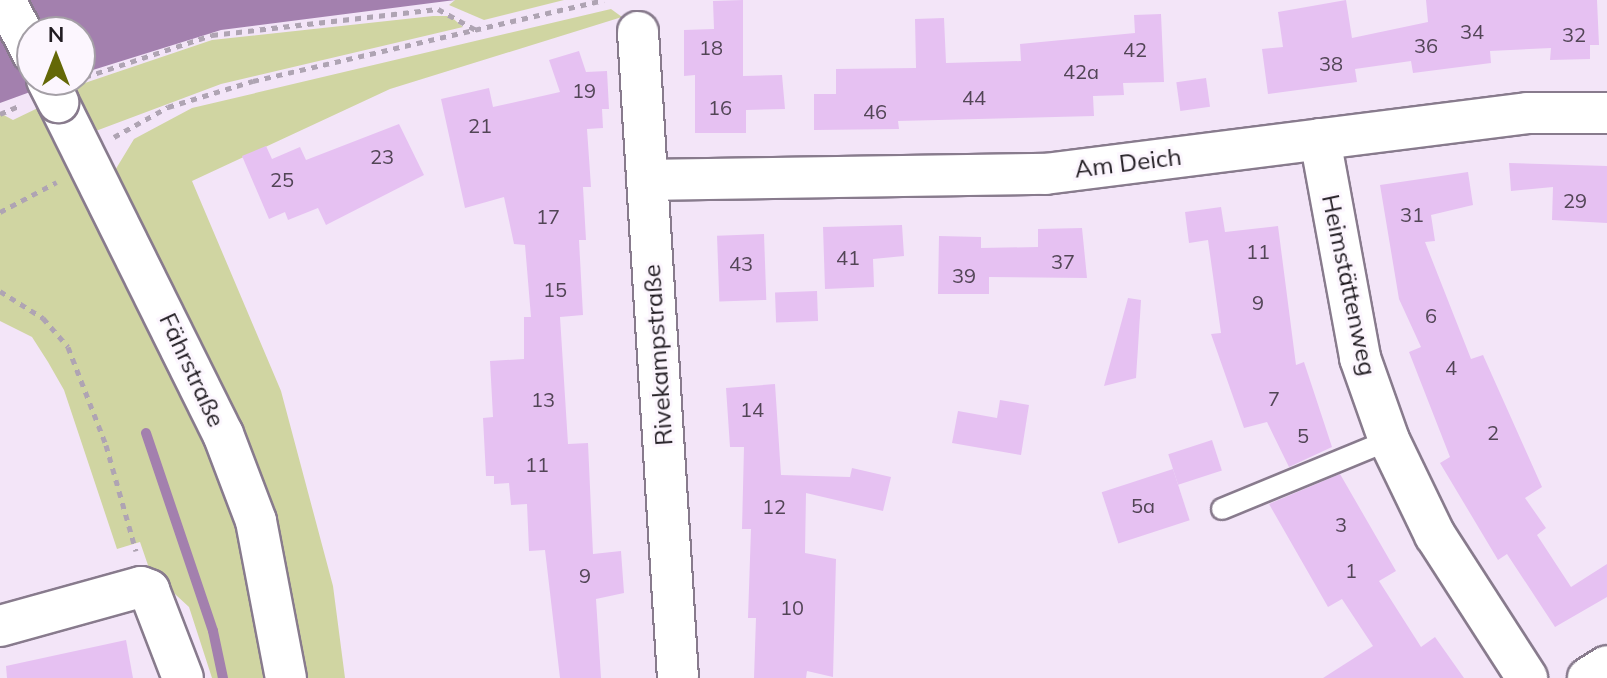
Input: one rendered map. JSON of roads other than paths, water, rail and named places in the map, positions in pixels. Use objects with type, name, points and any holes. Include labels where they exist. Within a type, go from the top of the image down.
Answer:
[{"type":"street","points":[[5,0],[16,21]]},
{"type":"street","name":"Rivekampstraße","points":[[638,32],[678,678]]},
{"type":"street","name":"Fährstraße","points":[[65,96],[87,152],[193,368],[256,521],[286,678]]},
{"type":"street","name":"Am Deich","points":[[647,180],[1045,174],[1527,113],[1607,113]]},
{"type":"street","name":"Heimstättenweg","points":[[1320,139],[1360,358],[1389,440],[1435,535],[1527,678]]},
{"type":"street","points":[[0,626],[149,590],[183,678]]},
{"type":"street","points":[[1588,678],[1607,666]]},
{"type":"lane","points":[[1222,509],[1389,440]]},
{"type":"waterway","points":[[146,433],[213,631],[223,678]]}]
